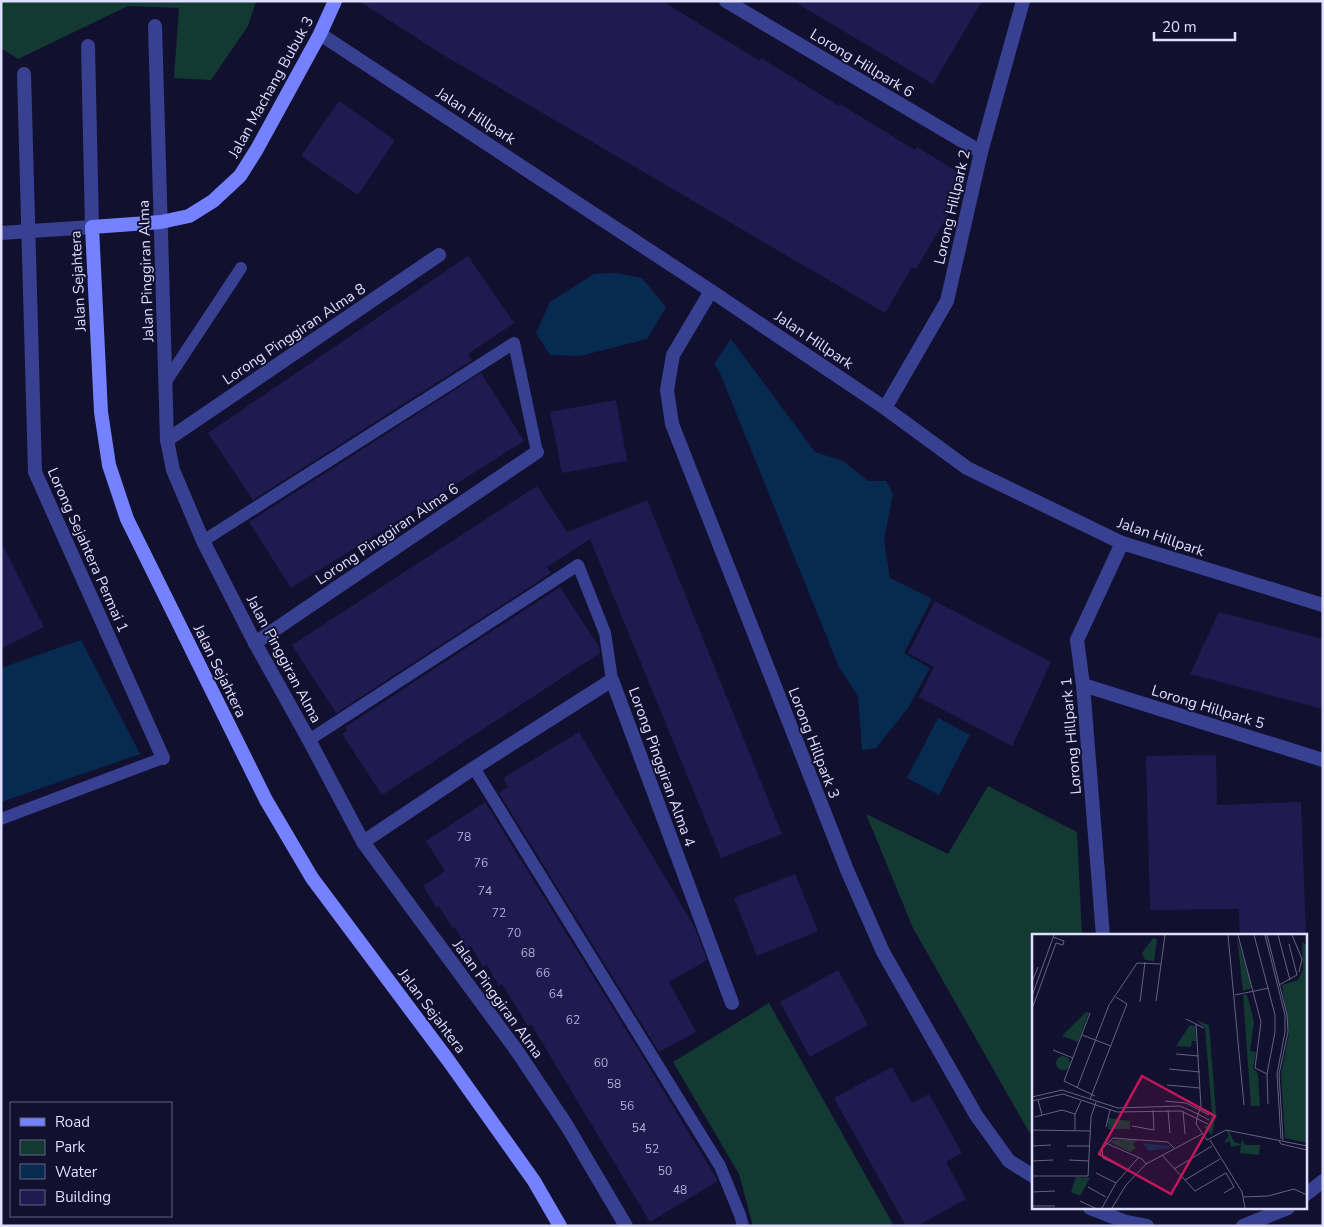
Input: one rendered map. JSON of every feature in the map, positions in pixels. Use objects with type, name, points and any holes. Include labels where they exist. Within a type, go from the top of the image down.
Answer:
[{"type":"main road","name":"Jalan Machang Bubuk 3","points":[[92,228],[161,222],[189,216],[213,201],[240,176],[257,149],[320,34],[335,1]]},
{"type":"main road","name":"Jalan Sejahtera","points":[[92,228],[101,412],[110,465],[126,519],[266,800],[312,878],[448,1060],[534,1181],[560,1226]]},
{"type":"street","name":"Lorong Hillpark 6","points":[[726,1],[982,152]]},
{"type":"street","name":"Lorong Hillpark 2","points":[[885,408],[947,301],[982,152],[1023,1]]},
{"type":"street","name":"Jalan Pinggiran Alma","points":[[155,26],[167,440],[173,470],[203,541],[255,644],[309,740],[362,842],[517,1051],[567,1126],[626,1226]]},
{"type":"street","name":"Jalan Hillpark","points":[[320,34],[711,291],[885,408],[966,468],[1122,543],[1323,605]]},
{"type":"street","name":"Jalan Sejahtera","points":[[88,46],[92,228]]},
{"type":"street","name":"Lorong Sejahtera Permai 1","points":[[24,74],[30,232],[35,472],[163,758]]},
{"type":"street","points":[[1,233],[92,228]]},
{"type":"street","name":"Lorong Pinggiran Alma 8","points":[[167,440],[439,255]]},
{"type":"street","name":"Lorong Hillpark 3","points":[[711,291],[673,355],[667,390],[672,424],[843,861],[883,952],[976,1115],[1009,1160],[1032,1175]]},
{"type":"street","name":"Lorong Pinggiran Alma 6","points":[[255,644],[537,452]]},
{"type":"street","name":"Lorong Hillpark 1","points":[[1103,934],[1084,685],[1077,640],[1122,543]]},
{"type":"street","name":"Lorong Pinggiran Alma 4","points":[[362,842],[612,680],[732,1003]]},
{"type":"street","name":"Lorong Hillpark 5","points":[[1084,685],[1323,760]]},
{"type":"street","points":[[1306,1194],[1323,1181]]},
{"type":"street","points":[[1100,1210],[1125,1215],[1147,1226]]},
{"type":"street","points":[[1243,1226],[1283,1210]]},
{"type":"lane","points":[[166,383],[240,268]]},
{"type":"lane","points":[[203,541],[514,344],[537,452]]},
{"type":"lane","points":[[309,740],[578,565],[605,633],[612,680]]},
{"type":"lane","points":[[1,819],[163,758]]},
{"type":"lane","points":[[474,768],[720,1166],[743,1226]]},
{"type":"green space","points":[[1,1],[256,1],[248,26],[211,80],[174,78],[179,8],[128,6],[18,59],[1,48]]},
{"type":"green space","points":[[988,786],[1077,832],[1082,934],[1032,934],[1032,1134],[1029,1132],[913,928],[866,814],[948,854]]},
{"type":"green space","points":[[769,1003],[894,1226],[753,1226],[739,1174],[673,1062]]},
{"type":"water","points":[[615,273],[642,278],[666,307],[647,339],[580,356],[550,355],[536,333],[550,302],[594,274]]},
{"type":"water","points":[[731,339],[815,452],[843,461],[868,481],[886,481],[893,494],[884,540],[890,578],[932,599],[904,653],[930,668],[908,708],[876,748],[862,750],[858,696],[839,667],[720,373],[714,364]]},
{"type":"water","points":[[81,640],[140,754],[1,802],[1,668]]},
{"type":"water","points":[[938,718],[970,735],[939,795],[907,778]]},
{"type":"building","points":[[359,1],[662,1],[760,61],[761,58],[839,106],[840,104],[915,150],[917,147],[966,177],[963,190],[916,269],[912,267],[885,313],[440,53]]},
{"type":"building","points":[[793,1],[982,1],[933,84]]},
{"type":"building","points":[[339,101],[395,140],[358,195],[301,156]]},
{"type":"building","points":[[468,256],[514,323],[468,354],[472,360],[253,500],[208,433]]},
{"type":"building","points":[[481,373],[524,441],[291,588],[249,522]]},
{"type":"building","points":[[616,400],[627,461],[562,473],[550,412]]},
{"type":"building","points":[[537,486],[567,532],[647,500],[782,834],[721,858],[590,539],[547,567],[551,573],[336,713],[292,645]]},
{"type":"building","points":[[1,542],[44,627],[1,649]]},
{"type":"building","points":[[560,587],[599,647],[600,653],[382,795],[342,734],[347,731],[345,727]]},
{"type":"building","points":[[935,601],[1051,662],[1012,746],[919,697],[934,667],[908,653]]},
{"type":"building","points":[[1219,612],[1323,639],[1323,709],[1190,674]]},
{"type":"building","points":[[579,732],[695,928],[707,960],[669,982],[696,1032],[659,1052],[499,793],[508,787],[503,778]]},
{"type":"building","points":[[1216,755],[1217,805],[1301,802],[1306,934],[1240,934],[1239,909],[1150,910],[1146,756]]},
{"type":"building","points":[[485,802],[718,1181],[650,1222],[531,1024],[528,1026],[502,984],[499,986],[487,965],[483,967],[471,946],[467,949],[455,927],[452,928],[439,906],[437,908],[423,886],[445,871],[426,841]]},
{"type":"building","points":[[795,874],[818,931],[757,956],[734,898]]},
{"type":"building","points":[[838,970],[868,1025],[810,1057],[780,1002]]},
{"type":"building","points":[[892,1067],[912,1103],[929,1094],[962,1153],[946,1162],[966,1199],[917,1226],[906,1226],[834,1098]]}]
